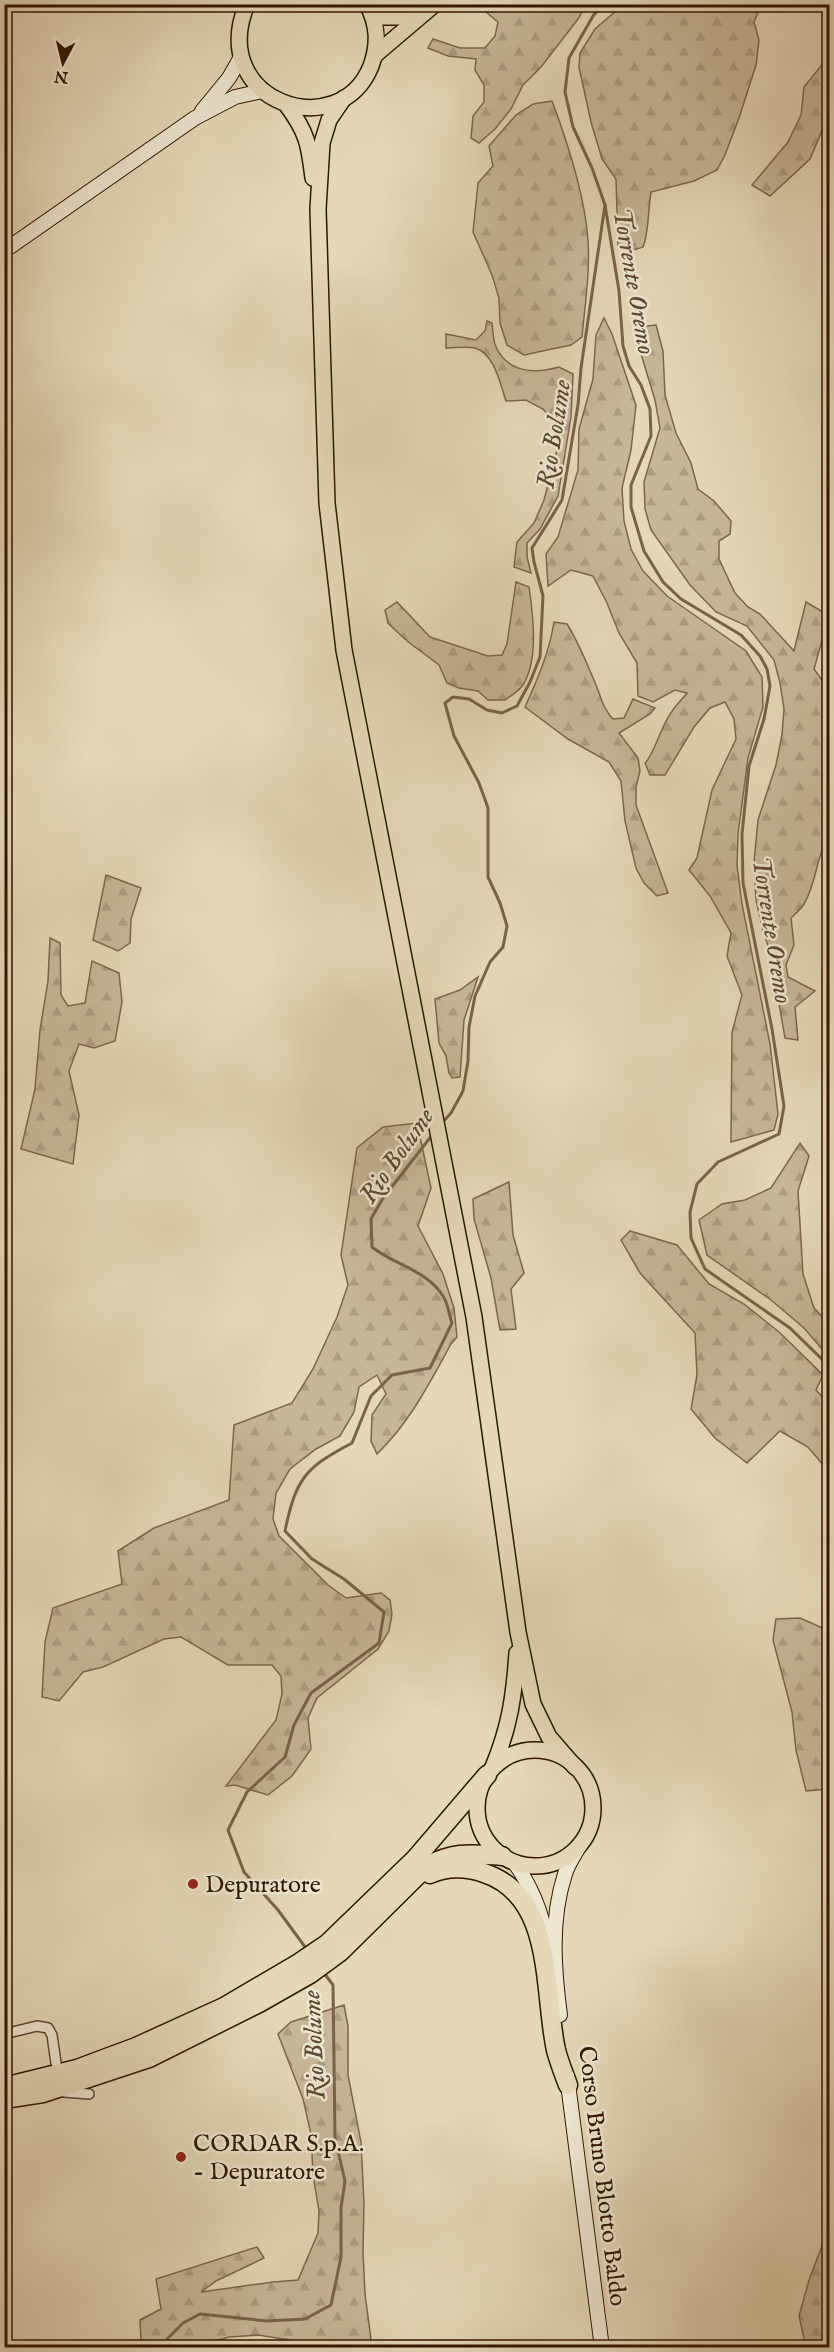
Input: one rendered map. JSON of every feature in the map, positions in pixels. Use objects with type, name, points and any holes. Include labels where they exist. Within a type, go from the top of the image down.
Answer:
[{"type":"highway","points":[[334,1948],[490,1772]]},
{"type":"highway","points":[[4,2099],[43,2093],[149,2058],[259,2003],[334,1948],[426,1866],[441,1858],[459,1854],[508,1859]]},
{"type":"highway","points":[[409,1883],[439,1870],[465,1868],[492,1875],[517,1891],[532,1914],[540,1941],[556,2051],[568,2085]]},
{"type":"highway","points":[[4,2087],[77,2069],[136,2047],[305,1968]]},
{"type":"main road","points":[[248,4],[241,20],[238,39],[241,57],[249,75],[262,91],[286,104],[305,108],[326,105],[344,98]]},
{"type":"main road","points":[[431,8],[406,17],[370,11],[377,36],[375,55],[363,79],[344,98],[329,120],[322,143],[318,209],[327,503],[344,650],[474,1317],[518,1632],[533,1704],[549,1737],[587,1784],[592,1805],[592,1819],[580,1845],[569,1855],[549,1864],[528,1866],[508,1859],[490,1846],[482,1833],[478,1819],[478,1796],[505,1739],[513,1703],[518,1632]]},
{"type":"main road","points":[[375,55],[431,8]]},
{"type":"main road","points":[[195,118],[229,78],[241,57]]},
{"type":"main road","points":[[4,251],[195,118],[235,97],[262,91]]},
{"type":"main road","points":[[286,104],[300,123],[309,147],[318,209]]},
{"type":"main road","points":[[490,1772],[504,1759],[533,1750],[549,1752],[575,1767]]},
{"type":"main road","name":"Corso Bruno Blotto Baldo","points":[[580,1845],[565,1873],[556,1911],[555,1955],[559,2010],[602,2348]]},
{"type":"main road","name":"Corso Bruno Blotto Baldo","points":[[508,1859],[527,1880],[541,1913],[559,2010]]},
{"type":"street","points":[[4,2034],[37,2026],[48,2028],[52,2035],[56,2063]]},
{"type":"street","points":[[64,2092],[89,2094]]},
{"type":"green space","points":[[483,5],[586,5],[541,67],[523,85],[511,109],[495,129],[479,143],[471,138],[473,116],[484,102],[484,85],[475,70],[476,59],[448,56],[428,48],[433,39],[460,48],[485,48],[495,36],[498,22],[480,7]]},
{"type":"green space","points":[[623,5],[761,5],[754,22],[759,40],[756,65],[739,118],[717,170],[694,181],[651,192],[643,247],[625,253],[618,246],[616,179],[602,159],[579,67],[580,53],[595,29]]},
{"type":"green space","points":[[829,56],[829,114],[810,159],[770,196],[752,185],[788,142],[801,115],[804,87]]},
{"type":"green space","points":[[552,101],[574,170],[586,224],[588,265],[582,337],[571,345],[524,355],[507,345],[500,323],[499,298],[492,275],[473,232],[478,183],[493,166],[489,146],[516,115],[533,104]]},
{"type":"green space","points":[[604,318],[612,334],[636,405],[631,450],[622,488],[624,521],[631,549],[643,571],[667,596],[746,651],[762,677],[763,707],[748,758],[738,834],[737,866],[742,904],[770,1044],[778,1114],[774,1130],[731,1142],[732,1032],[742,995],[727,956],[731,933],[710,896],[689,870],[697,858],[712,790],[736,739],[734,719],[725,702],[710,708],[694,727],[665,775],[650,775],[645,763],[671,713],[687,693],[675,690],[653,702],[638,696],[637,663],[619,633],[593,576],[571,570],[548,586],[546,554],[558,537],[578,470],[579,429],[593,379],[596,335]]},
{"type":"green space","points":[[487,321],[492,323],[495,345],[501,356],[515,367],[532,371],[559,367],[573,374],[571,417],[558,496],[540,529],[527,543],[527,557],[531,573],[514,567],[517,542],[534,523],[544,500],[559,442],[553,420],[543,409],[526,400],[506,401],[496,370],[482,351],[472,347],[446,348],[446,334],[476,340],[485,331]]},
{"type":"green space","points":[[656,325],[663,351],[665,395],[676,433],[691,463],[698,489],[714,501],[731,521],[730,534],[719,541],[719,559],[735,593],[748,607],[760,614],[794,651],[806,602],[823,612],[823,637],[814,669],[829,690],[829,841],[826,841],[823,848],[808,896],[803,906],[791,918],[794,945],[786,965],[788,977],[815,991],[795,1007],[798,1040],[785,1038],[775,966],[763,931],[756,900],[754,863],[758,820],[776,765],[782,735],[784,709],[780,683],[774,660],[747,626],[716,612],[690,585],[651,530],[645,509],[644,482],[660,428],[655,400],[638,344],[639,327]]},
{"type":"green space","points":[[516,582],[529,587],[534,637],[533,650],[523,685],[505,700],[488,700],[478,691],[459,688],[447,683],[439,665],[407,641],[388,623],[385,610],[397,602],[430,637],[488,656],[502,655],[507,644]]},
{"type":"green space","points":[[554,622],[567,624],[583,654],[604,707],[613,719],[624,718],[633,699],[655,708],[650,714],[619,733],[638,758],[640,771],[636,787],[636,805],[668,893],[657,896],[644,883],[636,868],[625,821],[621,781],[609,762],[568,739],[525,707],[539,676]]},
{"type":"green space","points":[[106,875],[141,888],[131,919],[130,943],[118,951],[93,940]]},
{"type":"green space","points":[[50,938],[60,943],[61,995],[68,1006],[85,1003],[92,961],[119,973],[122,1002],[115,1041],[94,1048],[79,1044],[69,1071],[79,1115],[73,1164],[21,1149],[35,1089],[40,1030],[48,981]]},
{"type":"green space","points":[[478,977],[464,1020],[460,1077],[452,1078],[446,1056],[439,1043],[435,999],[460,990]]},
{"type":"green space","points":[[417,1123],[431,1188],[418,1226],[443,1274],[454,1308],[457,1337],[409,1416],[377,1454],[371,1441],[372,1415],[386,1394],[377,1375],[359,1387],[354,1412],[340,1436],[316,1449],[290,1469],[276,1493],[273,1519],[279,1536],[328,1585],[346,1598],[381,1593],[390,1600],[392,1614],[389,1631],[378,1649],[317,1698],[308,1718],[311,1749],[292,1776],[268,1795],[235,1785],[226,1786],[276,1720],[282,1694],[281,1676],[272,1665],[228,1665],[181,1637],[164,1639],[103,1667],[83,1672],[59,1701],[42,1697],[45,1642],[53,1608],[122,1584],[118,1551],[154,1528],[229,1500],[234,1425],[292,1403],[313,1369],[337,1317],[348,1285],[341,1255],[357,1148],[383,1127]]},
{"type":"green space","points":[[800,1143],[809,1156],[798,1191],[803,1274],[814,1308],[829,1324],[828,1356],[804,1328],[771,1300],[707,1255],[699,1220],[722,1204],[745,1200],[771,1188]]},
{"type":"green space","points":[[509,1182],[513,1235],[524,1273],[511,1289],[516,1329],[500,1330],[491,1278],[474,1219],[473,1199]]},
{"type":"green space","points":[[630,1231],[677,1245],[709,1284],[744,1304],[779,1332],[823,1375],[816,1390],[829,1404],[829,1472],[808,1447],[780,1431],[747,1463],[715,1438],[691,1409],[697,1375],[695,1333],[640,1273],[621,1240]]},
{"type":"green space","points":[[800,1618],[825,1629],[829,1635],[829,1789],[806,1791],[796,1750],[792,1712],[773,1640],[776,1619]]},
{"type":"green space","points":[[344,2005],[348,2026],[348,2075],[361,2142],[365,2294],[372,2347],[320,2347],[315,2344],[258,2335],[229,2337],[194,2347],[144,2347],[141,2343],[140,2320],[161,2309],[156,2279],[257,2247],[264,2258],[216,2281],[201,2292],[298,2280],[318,2233],[319,2211],[313,2175],[311,2134],[303,2099],[278,2034],[291,2022]]},
{"type":"green space","points":[[829,2228],[830,2285],[825,2303],[823,2347],[806,2347],[799,2316],[810,2277]]},
{"type":"waterway","name":"Torrente Oremo","points":[[603,4],[593,16],[569,58],[565,92],[573,127],[592,168],[605,205],[619,291],[623,346],[629,366],[641,385],[650,409],[651,436],[631,485],[631,507],[644,551],[663,582],[681,599],[741,635],[760,656],[767,669],[770,686],[764,719],[749,766],[742,834],[743,883],[772,1029],[784,1106],[779,1134],[718,1162],[697,1184],[690,1212],[691,1238],[705,1269],[790,1328],[830,1367]]},
{"type":"waterway","name":"Rio Bolume","points":[[441,1124],[451,1113],[463,1091],[468,1061],[469,1027],[475,996],[490,962],[503,947],[507,926],[488,877],[488,808],[479,783],[454,736],[445,703],[453,697],[469,699],[487,710],[502,713],[517,706],[540,657],[543,596],[532,548],[562,500],[578,405],[581,368],[605,205]]},
{"type":"waterway","name":"Rio Bolume","points":[[308,1951],[278,1910],[244,1872],[228,1830],[247,1792],[285,1757],[294,1725],[311,1693],[379,1643],[384,1612],[344,1579],[312,1559],[285,1531],[294,1498],[305,1476],[323,1460],[352,1443],[371,1396],[392,1375],[430,1368],[452,1323],[445,1299],[436,1287],[419,1274],[372,1247],[371,1219],[383,1198],[433,1134]]},
{"type":"waterway","name":"Rio Bolume","points":[[169,2348],[167,2339],[183,2323],[200,2314],[267,2321],[305,2319],[331,2305],[341,2257],[341,2208],[345,2181],[335,2138],[333,1985],[324,1973]]},
{"type":"waterway","name":"Torrente Oremo","points":[[827,2348],[830,2305]]},
{"type":"place","name":"Depuratore","points":[[193,1884]]},
{"type":"place","name":"CORDAR S.p.A. - Depuratore","points":[[181,2157]]}]
